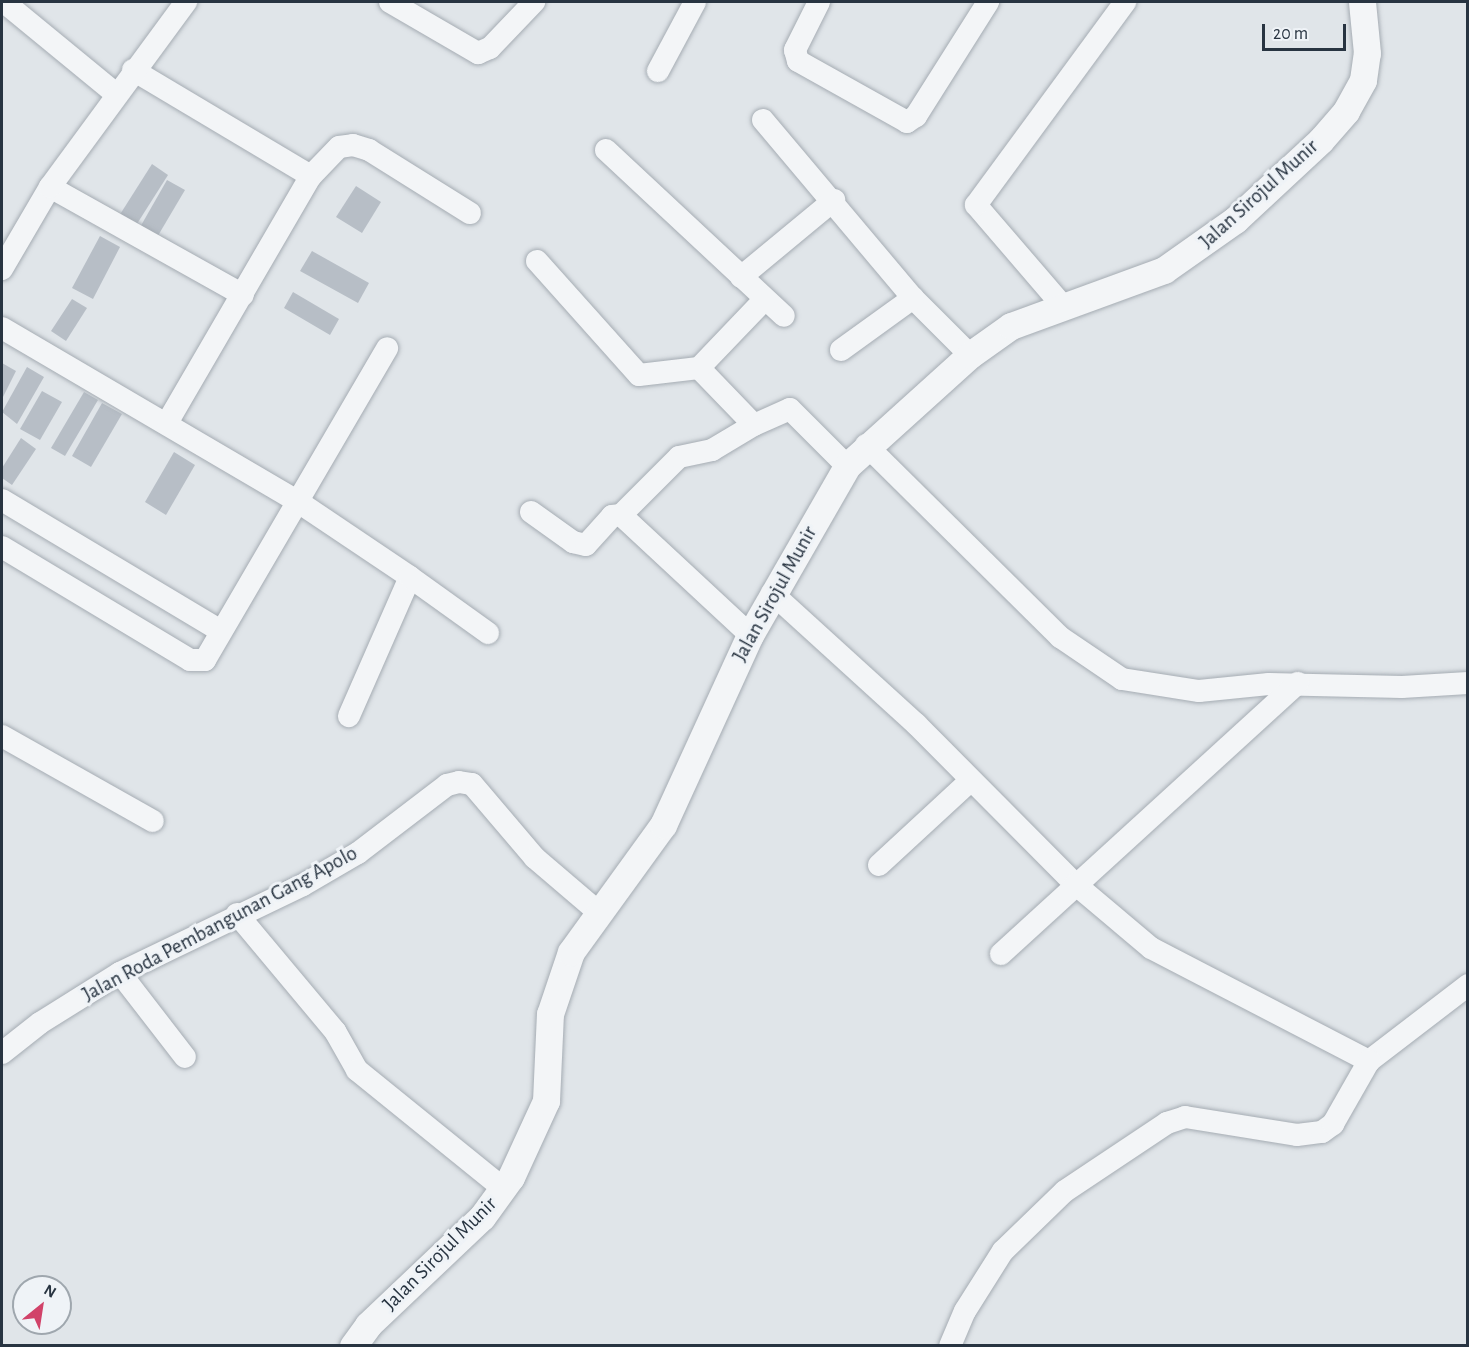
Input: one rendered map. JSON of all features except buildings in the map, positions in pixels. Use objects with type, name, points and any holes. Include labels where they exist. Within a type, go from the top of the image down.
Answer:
[{"type":"street","points":[[4,2],[116,94]]},
{"type":"street","points":[[2,269],[50,187],[116,94],[186,2]]},
{"type":"street","points":[[390,2],[478,53],[490,48],[534,2]]},
{"type":"street","points":[[658,71],[695,2]]},
{"type":"street","points":[[819,2],[795,50],[798,61],[907,122],[916,117],[980,4]]},
{"type":"street","points":[[1062,305],[976,205],[1125,2]]},
{"type":"street","name":"Jalan Sirojul Munir","points":[[353,1346],[368,1325],[482,1217],[504,1189],[546,1101],[550,1014],[556,987],[571,952],[597,910],[648,851],[663,825],[772,592],[847,466],[866,445],[970,355],[1011,326],[1062,305],[1154,274],[1198,249],[1321,140],[1346,111],[1363,80],[1367,53],[1362,2]]},
{"type":"street","points":[[134,70],[311,176]]},
{"type":"street","points":[[763,120],[834,200],[913,298],[970,355]]},
{"type":"street","points":[[167,423],[311,176],[339,147],[353,145],[369,150],[470,213]]},
{"type":"street","points":[[606,150],[764,300],[784,316]]},
{"type":"street","points":[[50,187],[243,295]]},
{"type":"street","points":[[741,277],[834,200]]},
{"type":"street","points":[[537,261],[639,375],[699,368],[764,300]]},
{"type":"street","points":[[841,350],[913,298]]},
{"type":"street","points":[[2,328],[297,501],[411,577],[488,633]]},
{"type":"street","points":[[2,547],[196,663],[205,660],[387,348]]},
{"type":"street","points":[[699,368],[754,425]]},
{"type":"street","points":[[531,512],[573,543],[586,545],[612,516],[621,515],[679,457],[712,450],[754,425],[790,409],[847,466]]},
{"type":"street","points":[[866,445],[1060,637],[1100,668],[1122,679],[1199,691],[1298,683],[1402,687],[1467,683]]},
{"type":"street","points":[[2,500],[221,631]]},
{"type":"street","points":[[621,515],[750,635]]},
{"type":"street","points":[[349,716],[411,577]]},
{"type":"street","points":[[772,592],[916,724],[970,781],[1075,884],[1150,948],[1369,1061]]},
{"type":"street","points":[[1001,954],[1075,884],[1298,683]]},
{"type":"street","points":[[2,736],[153,821]]},
{"type":"street","points":[[879,865],[970,781]]},
{"type":"street","name":"Jalan Roda Pembangunan Gang Apolo","points":[[2,1053],[40,1023],[120,973],[237,914],[303,885],[358,853],[447,785],[459,782],[472,784],[535,858],[597,910]]},
{"type":"street","points":[[237,914],[335,1031],[357,1070],[504,1189]]},
{"type":"street","points":[[120,973],[185,1057]]},
{"type":"street","points":[[950,1346],[965,1311],[1003,1251],[1065,1191],[1110,1165],[1167,1123],[1185,1117],[1297,1135],[1322,1132],[1333,1124],[1369,1061],[1467,985]]}]
